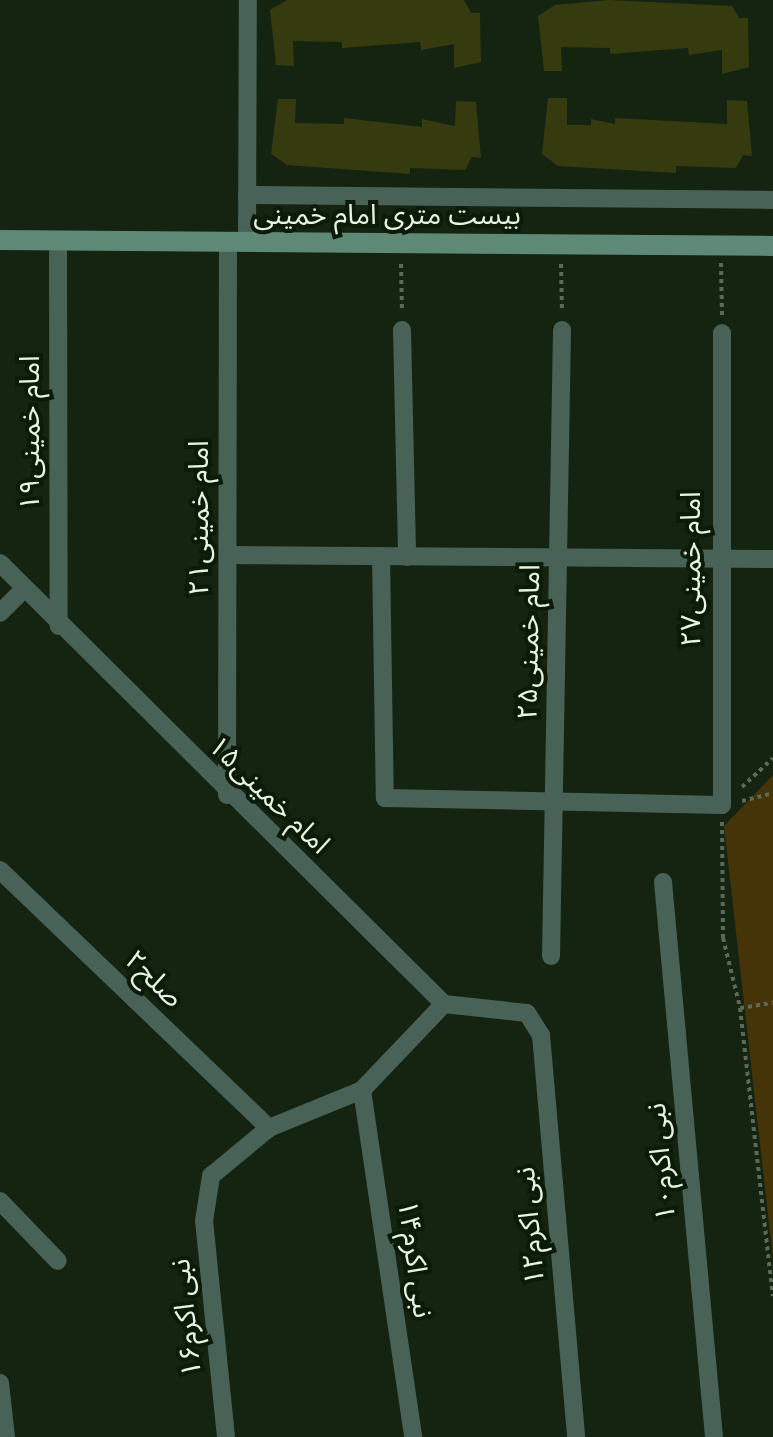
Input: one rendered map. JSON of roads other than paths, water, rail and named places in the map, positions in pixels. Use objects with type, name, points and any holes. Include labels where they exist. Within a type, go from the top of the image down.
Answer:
[{"type":"main road","name":"بیست متری امام خمینی","points":[[0,240],[773,246]]},
{"type":"street","name":"امام خمینی۲۱","points":[[227,795],[227,555],[237,242],[247,195],[248,0]]},
{"type":"street","points":[[247,195],[773,200]]},
{"type":"street","name":"امام خمینی۱۹","points":[[58,241],[59,626]]},
{"type":"street","points":[[402,330],[407,557]]},
{"type":"street","name":"امام خمینی۲۵","points":[[551,956],[562,330]]},
{"type":"street","name":"امام خمینی۲۷","points":[[554,799],[722,805],[718,559],[722,333]]},
{"type":"street","points":[[227,555],[773,559]]},
{"type":"street","points":[[381,556],[385,798],[554,799]]},
{"type":"street","name":"۱۵امام خمینی","points":[[0,563],[23,590],[227,795],[444,1004]]},
{"type":"street","points":[[0,613],[23,590]]},
{"type":"street","name":"صلح۲","points":[[0,870],[269,1128]]},
{"type":"street","name":"نبی اکرم۱۰","points":[[663,882],[714,1437]]},
{"type":"street","points":[[269,1128],[362,1090],[444,1004]]},
{"type":"street","name":"نبی اکرم۱۲","points":[[444,1004],[527,1013],[541,1035],[576,1437]]},
{"type":"street","name":"نبی اکرم۱۴","points":[[362,1090],[413,1437]]},
{"type":"street","name":"نبی اکرم۱۶","points":[[226,1437],[204,1194],[211,1176],[269,1128]]},
{"type":"street","points":[[0,1201],[58,1261]]},
{"type":"street","points":[[0,1383],[6,1437]]}]
